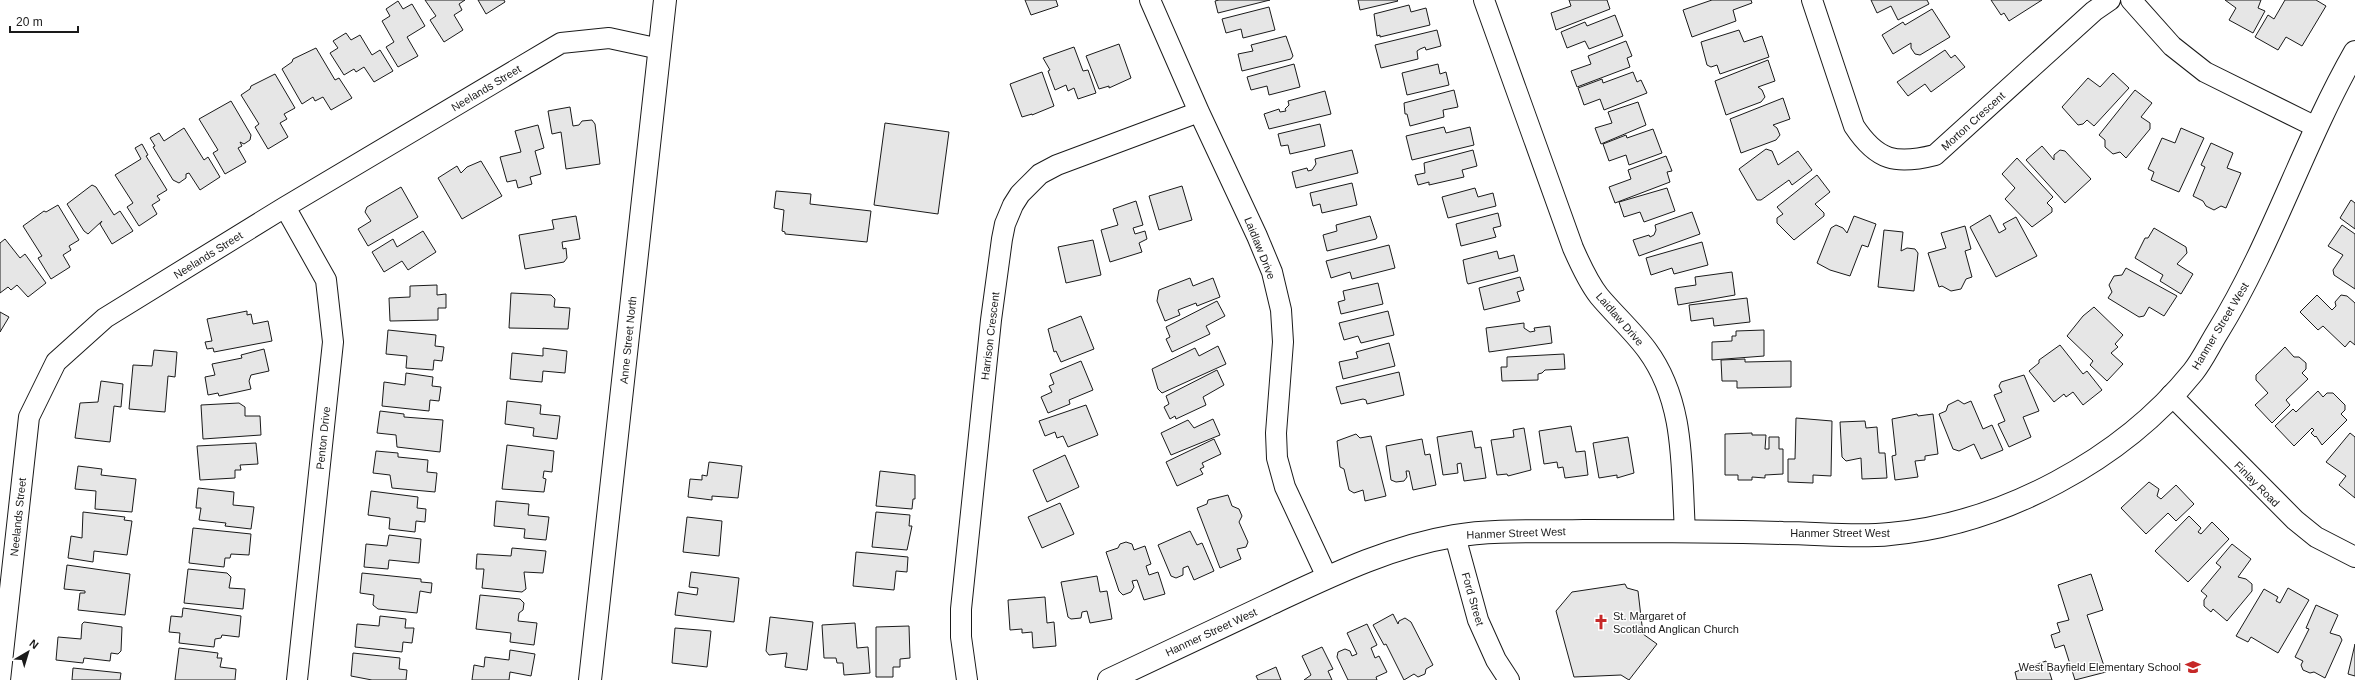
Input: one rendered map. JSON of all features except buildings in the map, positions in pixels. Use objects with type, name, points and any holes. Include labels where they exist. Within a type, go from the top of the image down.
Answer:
[{"type":"street","name":"Anne Street North","points":[[590,680],[665,0]]},
{"type":"street","name":"Laidlaw Drive","points":[[1150,0],[1199,112],[1258,236],[1272,272],[1281,310],[1283,342],[1276,433],[1277,458],[1284,487],[1327,577]]},
{"type":"street","name":"Laidlaw Drive","points":[[1484,0],[1573,248],[1582,269],[1598,295],[1648,351],[1666,385],[1681,438],[1685,531]]},
{"type":"street","name":"Morton Crescent","points":[[1812,0],[1854,126],[1864,140],[1878,154],[1897,160],[1914,161],[1935,155],[2094,11],[2110,0]]},
{"type":"street","points":[[2131,0],[2172,46],[2204,72],[2316,127]]},
{"type":"street","name":"Neelands Street","points":[[0,680],[29,418],[56,362],[105,318],[285,207],[561,43],[609,38],[660,49]]},
{"type":"street","name":"Hanmer Street West","points":[[1109,680],[1327,577],[1390,551],[1455,536],[1499,532],[1685,531],[1887,535],[1923,530],[1961,520],[2021,500],[2053,486],[2116,446],[2143,423],[2194,371],[2233,308],[2252,270],[2316,127],[2355,52]]},
{"type":"street","name":"Harrison Crescent","points":[[967,680],[961,637],[961,609],[990,328],[1005,224],[1020,194],[1040,174],[1076,156],[1199,112]]},
{"type":"street","name":"Penton Drive","points":[[285,207],[326,280],[333,342],[297,680]]},
{"type":"street","name":"Finlay Road","points":[[2171,395],[2295,520],[2316,537],[2355,557]]},
{"type":"street","name":"Ford Street","points":[[1455,536],[1478,620],[1496,660],[1509,680]]},
{"type":"place","name":"St. Margaret of Scotland Anglican Church","points":[[1601,622]]},
{"type":"place","name":"West Bayfield Elementary School","points":[[2193,667]]}]
